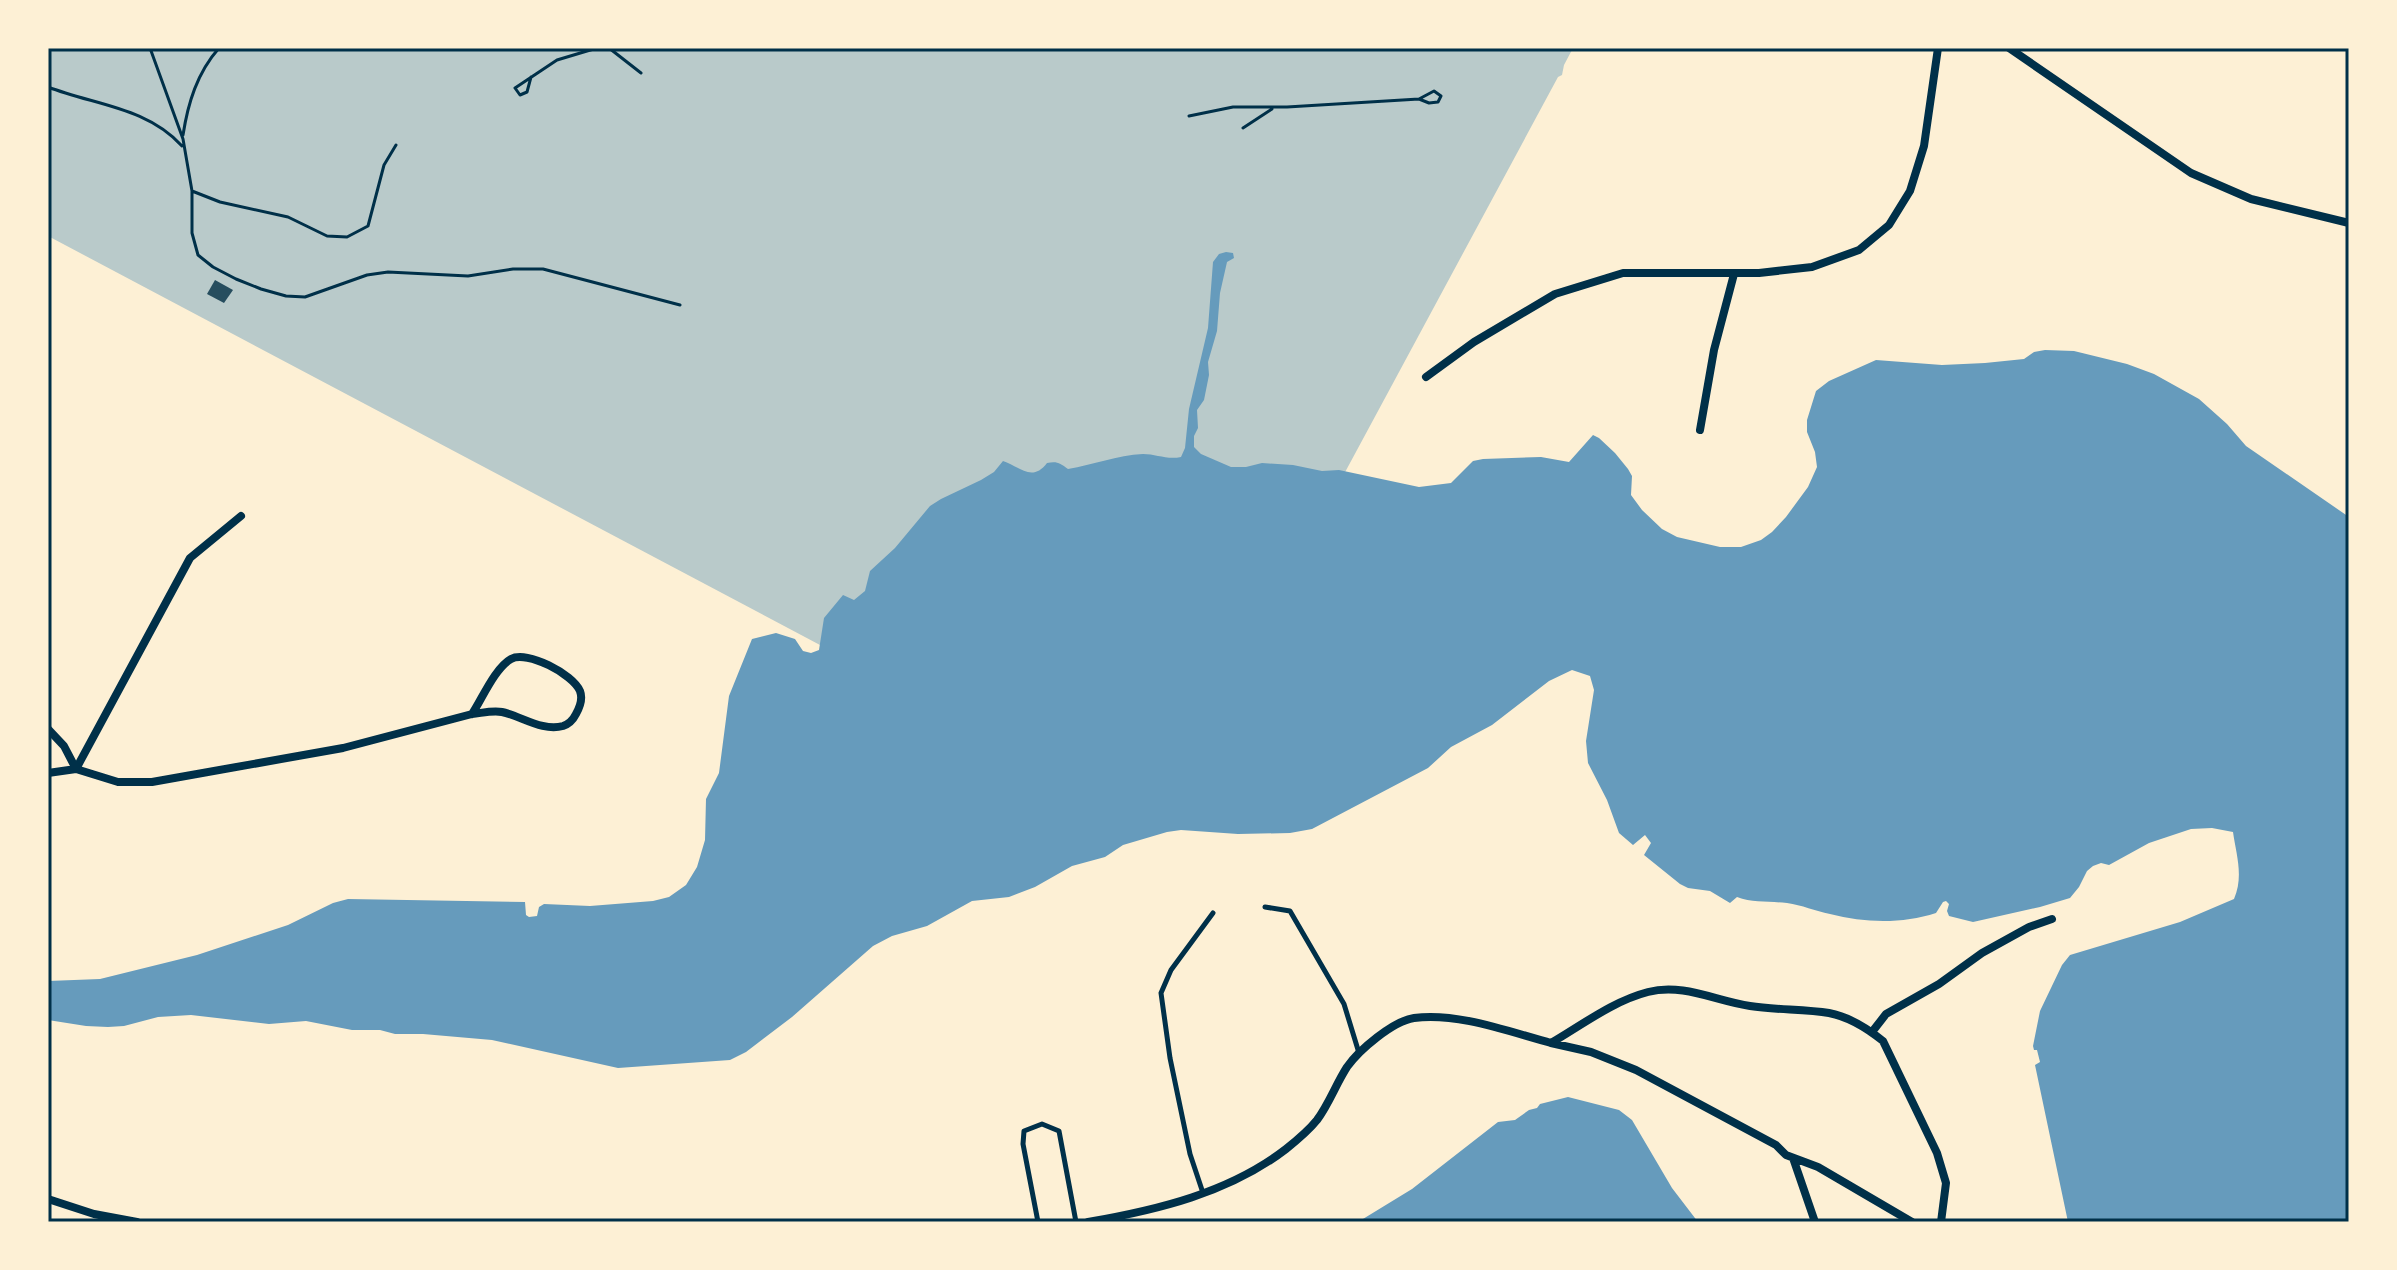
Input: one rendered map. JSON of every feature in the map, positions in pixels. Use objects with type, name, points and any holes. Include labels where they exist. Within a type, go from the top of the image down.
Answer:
[{"type":"street","points":[[1426,377],[1474,342],[1555,294],[1623,273],[1734,274],[1812,267],[1859,250],[1889,225],[1910,191],[1924,146],[1938,48]]},
{"type":"street","points":[[2009,48],[2191,173],[2251,199],[2349,223]]},
{"type":"street","points":[[1700,430],[1714,350],[1734,274]]},
{"type":"street","points":[[76,769],[190,558],[241,516]]},
{"type":"street","points":[[48,773],[76,769],[118,782],[152,782],[343,748],[472,714],[501,711],[540,724],[565,726],[580,708],[581,698],[579,688],[571,679],[532,658],[522,656],[512,658],[496,673],[472,714]]},
{"type":"street","points":[[48,729],[64,746],[76,769]]},
{"type":"street","points":[[1872,1032],[1886,1014],[1939,984],[1982,953],[2029,927],[2052,919]]},
{"type":"street","points":[[1551,1043],[1607,1008],[1647,992],[1669,988],[1746,1005],[1830,1013],[1864,1025],[1883,1041],[1937,1153],[1946,1183],[1941,1222]]},
{"type":"street","points":[[1088,1222],[1186,1200],[1242,1176],[1286,1149],[1317,1120],[1349,1064],[1384,1032],[1412,1018],[1449,1017],[1591,1052],[1636,1070],[1776,1145],[1786,1155],[1818,1167],[1912,1222]]},
{"type":"street","points":[[1793,1158],[1815,1222]]},
{"type":"street","points":[[48,1199],[93,1218],[137,1222]]},
{"type":"lane","points":[[1265,907],[1290,911],[1344,1004],[1360,1054]]},
{"type":"lane","points":[[1203,1193],[1184,1126],[1161,993],[1171,970],[1213,913]]},
{"type":"lane","points":[[1038,1222],[1023,1144],[1024,1131],[1042,1124],[1059,1131],[1076,1222]]},
{"type":"path","points":[[150,48],[183,139],[192,191],[192,233],[198,255],[236,279],[286,296],[305,297],[378,273],[468,276],[513,269],[543,269],[680,305]]},
{"type":"path","points":[[183,139],[194,88],[219,48]]},
{"type":"path","points":[[531,77],[527,92],[520,95],[515,88],[531,77],[557,60],[597,48]]},
{"type":"path","points":[[609,48],[641,73]]},
{"type":"path","points":[[210,51],[210,59]]},
{"type":"path","points":[[48,87],[128,110],[173,136],[185,149]]},
{"type":"path","points":[[1189,116],[1233,107],[1419,99],[1434,91],[1441,96],[1438,102],[1419,99]]},
{"type":"path","points":[[1243,128],[1275,107]]},
{"type":"path","points":[[192,191],[220,202],[288,217],[327,236],[347,237],[368,226],[384,165],[396,145]]},
{"type":"shaded area","points":[[48,48],[1573,48],[1562,75],[1558,77],[1156,823],[48,236]]},
{"type":"water","points":[[1233,253],[1234,258],[1227,262],[1220,293],[1217,331],[1208,362],[1204,400],[1197,410],[1198,428],[1194,447],[1201,454],[1231,467],[1262,463],[1293,465],[1322,471],[1339,470],[1419,487],[1451,483],[1473,461],[1483,459],[1541,457],[1569,462],[1593,435],[1615,453],[1628,469],[1632,476],[1631,495],[1662,529],[1677,537],[1720,547],[1741,547],[1761,540],[1772,532],[1808,487],[1817,467],[1807,432],[1807,420],[1816,391],[1829,381],[1876,360],[1942,365],[2024,359],[2034,352],[2045,350],[2074,351],[2154,374],[2199,399],[2246,446],[2349,517],[2349,1222],[2068,1222],[2035,1065],[2040,1062],[2033,1046],[2040,1011],[2070,955],[2180,922],[2234,899],[2239,873],[2233,832],[2212,828],[2191,829],[2149,843],[2109,865],[2101,863],[2093,866],[2070,898],[1973,922],[1949,916],[1946,901],[1936,913],[1883,921],[1737,897],[1730,903],[1710,891],[1680,884],[1644,855],[1651,843],[1645,835],[1633,845],[1619,833],[1588,763],[1586,741],[1594,690],[1590,676],[1572,670],[1549,681],[1492,725],[1451,747],[1428,768],[1312,829],[1290,833],[1167,832],[1123,845],[1105,857],[1072,866],[1035,887],[1009,897],[972,901],[927,926],[892,936],[873,946],[792,1017],[746,1052],[730,1060],[618,1068],[492,1040],[352,1030],[306,1021],[269,1024],[191,1015],[158,1017],[108,1027],[48,1020],[48,981],[100,979],[197,955],[288,925],[348,899],[525,902],[529,917],[537,916],[539,907],[544,904],[590,906],[669,897],[686,885],[697,867],[705,840],[706,799],[719,773],[729,696],[752,639],[776,633],[795,639],[803,651],[811,653],[819,650],[824,618],[843,595],[854,600],[865,591],[870,571],[895,548],[930,506],[994,472],[1003,461],[1025,471],[1036,472],[1050,462],[1068,469],[1133,455],[1181,457],[1208,328],[1213,262],[1219,254]]},
{"type":"water","points":[[1568,1097],[1619,1110],[1632,1120],[1672,1188],[1698,1222],[1358,1222],[1412,1189],[1498,1122],[1515,1120],[1540,1104]]},
{"type":"building","points":[[215,280],[233,290],[224,303],[207,294]]}]
